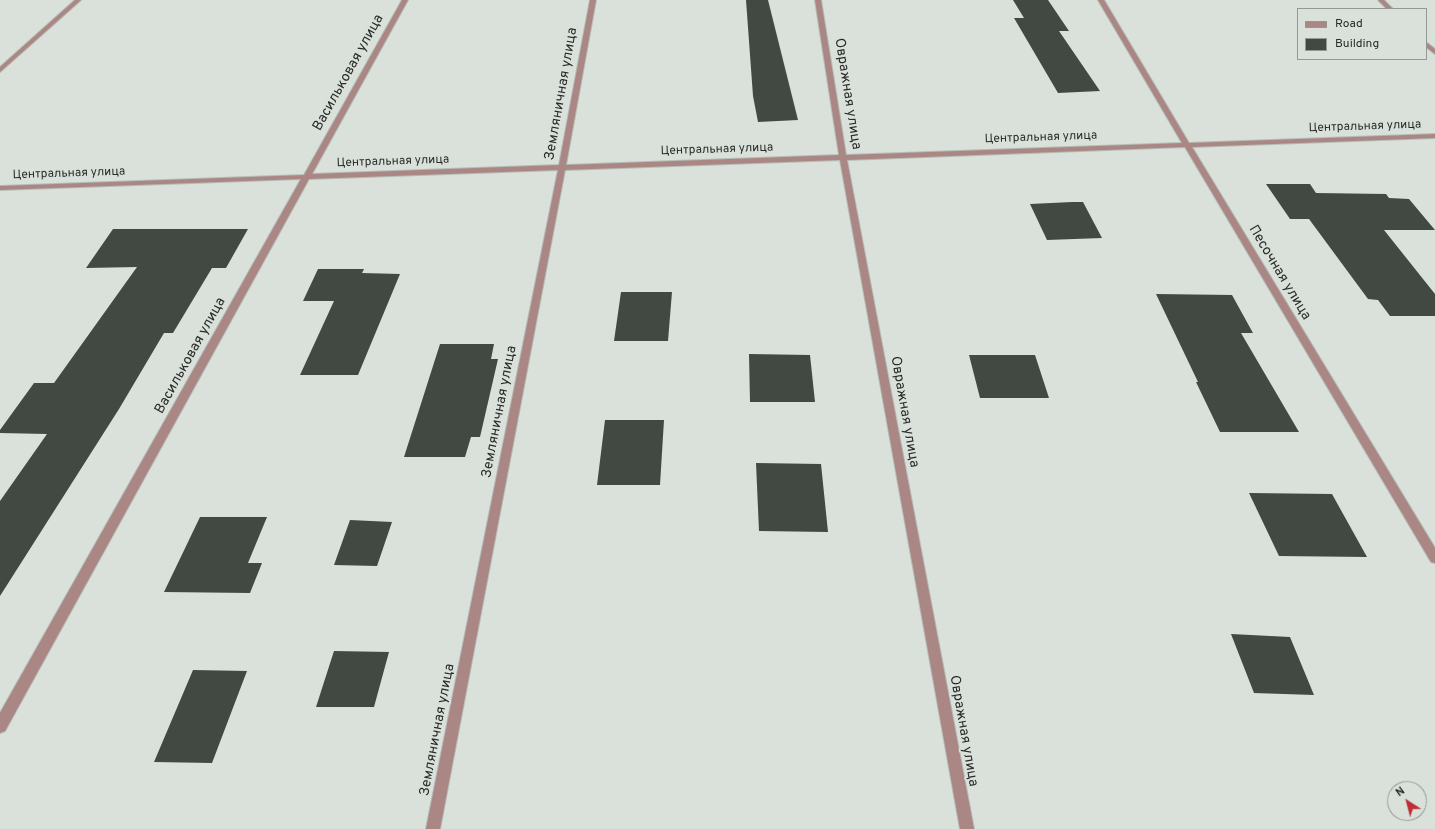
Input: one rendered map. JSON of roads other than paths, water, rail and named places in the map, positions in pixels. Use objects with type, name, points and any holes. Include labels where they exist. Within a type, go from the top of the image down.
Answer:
[{"type":"street","points":[[0,70],[78,0]]},
{"type":"street","name":"Васильковая улица","points":[[0,726],[405,0]]},
{"type":"street","name":"Земляничная улица","points":[[433,829],[562,168],[593,0]]},
{"type":"street","name":"Овражная улица","points":[[818,0],[843,157],[967,829]]},
{"type":"street","name":"Песочная улица","points":[[1101,0],[1186,145],[1435,558]]},
{"type":"street","points":[[1381,0],[1389,8]]},
{"type":"street","points":[[1427,45],[1435,52]]},
{"type":"street","name":"Центральная улица","points":[[0,188],[1435,136]]}]
